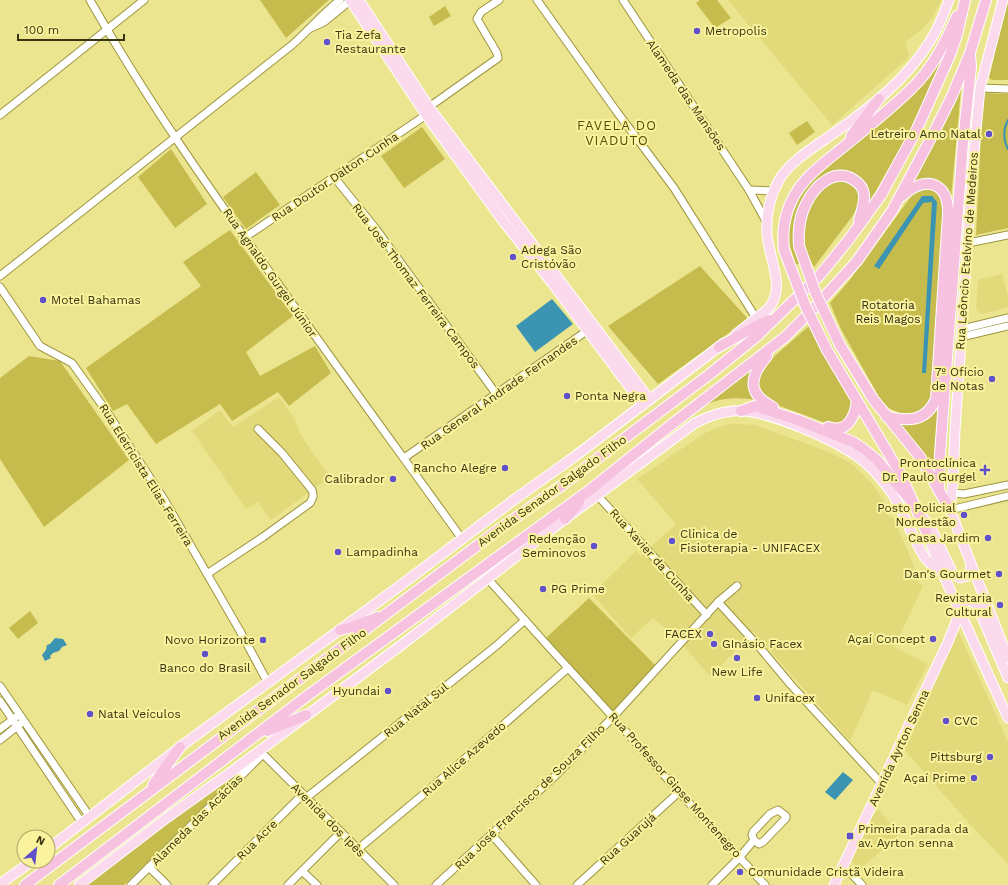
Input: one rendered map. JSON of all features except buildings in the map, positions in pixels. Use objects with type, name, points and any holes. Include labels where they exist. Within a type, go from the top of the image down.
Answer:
[{"type":"highway","points":[[926,531],[900,473],[827,350],[805,305],[784,250],[783,227],[792,200],[807,179],[907,92],[923,76],[938,54],[965,0]]},
{"type":"highway","name":"Avenida Senador Salgado Filho","points":[[25,885],[498,530],[562,486],[681,396],[757,336],[820,275],[880,195],[900,162],[930,102],[957,35],[965,0]]},
{"type":"highway","name":"Avenida Senador Salgado Filho","points":[[59,885],[307,696],[594,492],[677,420],[785,337],[817,305],[856,261],[888,218],[952,96],[970,53],[986,0]]},
{"type":"highway","points":[[939,491],[940,454],[963,150],[971,66],[970,53]]},
{"type":"highway","points":[[841,149],[878,99]]},
{"type":"highway","points":[[856,229],[863,204],[864,192],[856,181],[848,177],[844,176],[831,178],[818,186],[806,202],[798,229],[799,246],[816,294],[840,345],[873,398],[920,457],[950,510]]},
{"type":"highway","points":[[886,416],[899,420],[918,418],[927,414],[932,408],[936,399],[948,214],[945,193],[939,187],[932,184],[924,184],[914,187],[898,201]]},
{"type":"highway","points":[[719,348],[756,326],[776,317]]},
{"type":"highway","points":[[785,337],[761,363],[754,376],[753,384],[755,392],[760,399],[775,408],[833,429],[839,429],[850,422],[856,409],[857,401]]},
{"type":"highway","points":[[744,412],[755,406],[798,420],[853,442],[877,460],[917,508]]},
{"type":"highway","points":[[566,519],[594,492]]},
{"type":"highway","points":[[340,630],[389,613]]},
{"type":"highway","points":[[254,737],[306,715]]},
{"type":"highway","points":[[148,792],[180,747]]},
{"type":"main road","points":[[350,0],[503,221],[591,328],[647,403]]},
{"type":"main road","points":[[359,0],[428,111]]},
{"type":"main road","name":"Avenida Senador Salgado Filho","points":[[56,843],[180,747],[647,403],[719,348],[771,305],[776,288],[767,233],[767,223],[774,190],[780,179],[790,165],[852,120],[905,74],[924,52],[949,0]]},
{"type":"main road","points":[[980,88],[1003,0]]},
{"type":"main road","name":"Rua Leôncio Etelvino de Medeiros","points":[[950,510],[973,162],[980,88]]},
{"type":"main road","name":"Avenida Senador Salgado Filho","points":[[594,492],[695,423],[719,413],[734,411],[744,412],[776,419],[826,439],[850,452],[866,464],[879,476],[893,496],[921,552],[926,559],[942,572]]},
{"type":"main road","points":[[917,508],[932,530],[952,574],[960,578],[966,576],[970,572],[971,566]]},
{"type":"main road","points":[[950,510],[1008,658]]},
{"type":"main road","points":[[80,885],[168,817],[404,643],[566,519]]},
{"type":"main road","points":[[926,531],[942,572],[1008,718]]},
{"type":"main road","points":[[959,608],[967,601],[973,602],[976,605],[1008,678]]},
{"type":"main road","name":"Avenida Ayrton Senna","points":[[834,885],[948,642],[959,608]]},
{"type":"main road","points":[[0,884],[21,869]]},
{"type":"street","name":"Rua Agnaldo Gurgel Júnior","points":[[90,0],[107,30],[175,138],[244,238],[462,539]]},
{"type":"street","points":[[0,115],[144,0]]},
{"type":"street","points":[[0,276],[292,45],[340,0]]},
{"type":"street","points":[[311,28],[324,22],[350,0]]},
{"type":"street","name":"Rua Doutor Dalton Cunha","points":[[244,238],[428,111],[498,58],[497,53],[477,18],[481,12],[499,0]]},
{"type":"street","points":[[537,0],[674,188],[756,318]]},
{"type":"street","name":"Alameda das Mansões","points":[[623,0],[749,190],[767,223]]},
{"type":"street","points":[[980,88],[1008,89]]},
{"type":"street","name":"Rua José Thomaz Ferreira Campos","points":[[334,177],[376,229],[497,395]]},
{"type":"street","points":[[749,190],[774,190]]},
{"type":"street","points":[[968,242],[1008,235]]},
{"type":"street","name":"Rua Eletricista Elias Ferreira","points":[[0,287],[40,346],[65,358],[74,366],[108,412],[145,469],[207,574],[268,683]]},
{"type":"street","points":[[961,333],[1008,318]]},
{"type":"street","points":[[961,333],[1008,326]]},
{"type":"street","name":"Rua General Andrade Fernandes","points":[[404,458],[497,395],[591,328]]},
{"type":"street","points":[[207,574],[263,537],[310,503],[313,499],[312,490],[282,453],[258,428]]},
{"type":"street","points":[[952,493],[964,494],[1008,485]]},
{"type":"street","name":"Rua Xavier da Cunha","points":[[594,492],[707,615]]},
{"type":"street","points":[[964,494],[967,506]]},
{"type":"street","points":[[950,510],[1008,496]]},
{"type":"street","name":"Rua Professor Gipse Montenegro","points":[[488,579],[679,792],[765,885]]},
{"type":"street","name":"Rua José Francisco de Souza Filho","points":[[436,885],[492,836],[554,777],[613,717],[718,602],[737,586]]},
{"type":"street","points":[[718,602],[761,649],[791,685],[882,784]]},
{"type":"street","name":"Rua Natal Sul","points":[[305,796],[496,646],[525,620]]},
{"type":"street","name":"Rua Alice Azevedo","points":[[358,849],[437,783],[568,668]]},
{"type":"street","points":[[0,686],[86,820]]},
{"type":"street","points":[[0,701],[17,727],[86,820]]},
{"type":"street","points":[[0,729],[12,719],[21,718]]},
{"type":"street","points":[[0,740],[17,727],[21,718]]},
{"type":"street","name":"Avenida dos Ipês","points":[[263,754],[394,885]]},
{"type":"street","name":"Alameda das Acácias","points":[[131,885],[263,754]]},
{"type":"street","name":"Rua Guarujá","points":[[577,885],[679,792]]},
{"type":"street","name":"Rua Acre","points":[[212,885],[305,796]]},
{"type":"street","points":[[778,810],[786,816],[786,818],[763,842],[759,844],[754,840],[752,835],[753,832],[770,814],[778,810]]},
{"type":"street","points":[[288,885],[341,832]]},
{"type":"street","points":[[492,836],[536,885]]},
{"type":"street","points":[[712,885],[739,858],[754,840]]},
{"type":"street","points":[[843,865],[862,885]]},
{"type":"street","points":[[149,867],[167,885]]},
{"type":"street","points":[[302,871],[316,885]]},
{"type":"shaded area","points":[[728,0],[941,0],[932,18],[921,30],[905,42],[909,54],[906,60],[832,125]]},
{"type":"shaded area","points":[[1002,274],[1008,296],[1008,307],[983,314],[978,312],[976,308],[978,280]]},
{"type":"shaded area","points":[[279,397],[294,418],[300,434],[330,477],[271,520],[258,502],[246,509],[192,431],[220,410],[233,427]]},
{"type":"shaded area","points":[[733,424],[755,425],[824,450],[851,463],[874,486],[885,503],[884,509],[888,516],[893,517],[914,566],[914,572],[919,583],[923,586],[894,647],[928,664],[907,705],[873,690],[850,741],[753,631],[711,677],[676,638],[653,618],[631,638],[592,594],[636,551],[641,556],[676,524],[637,479],[705,433],[722,426]]},
{"type":"shaded area","points":[[956,629],[1008,742],[1008,864],[969,823],[901,746]]},
{"type":"shaded area","points":[[879,810],[899,834],[859,870],[849,858],[851,853],[861,844],[860,836],[864,824]]},
{"type":"green space","points":[[260,0],[329,0],[286,38]]},
{"type":"green space","points":[[700,0],[717,0],[731,18],[715,28],[696,3]]},
{"type":"green space","points":[[1007,0],[1008,80],[992,80],[989,78]]},
{"type":"green space","points":[[445,6],[451,16],[434,26],[429,17]]},
{"type":"green space","points":[[946,47],[951,50],[901,147],[870,201],[865,198],[869,191],[861,178],[851,171],[841,170],[830,173],[820,180],[810,189],[802,200],[794,224],[795,244],[800,263],[796,265],[789,243],[789,222],[795,202],[806,187],[826,166],[876,124]]},
{"type":"green space","points":[[962,79],[951,198],[944,187],[936,180],[926,179],[913,183]]},
{"type":"green space","points":[[983,93],[1008,94],[1008,228],[976,235]]},
{"type":"green space","points":[[807,121],[815,132],[797,145],[789,133]]},
{"type":"green space","points":[[422,127],[445,159],[404,188],[381,156]]},
{"type":"green space","points":[[171,149],[207,204],[175,228],[138,177]]},
{"type":"green space","points":[[256,172],[280,205],[246,229],[223,197]]},
{"type":"green space","points":[[840,180],[849,181],[859,191],[859,202],[854,214],[814,267],[807,252],[804,239],[805,218],[815,198],[822,190],[830,184]]},
{"type":"green space","name":"Rotatoria Reis Magos","points":[[935,188],[946,200],[931,400],[923,410],[913,414],[899,413],[889,408],[880,399],[841,329],[830,303],[849,281],[917,190]]},
{"type":"green space","points":[[230,230],[293,316],[246,352],[260,376],[315,346],[331,373],[289,406],[278,392],[232,421],[220,404],[156,444],[127,404],[113,411],[86,368],[201,286],[183,262]]},
{"type":"green space","points":[[700,266],[748,319],[658,384],[608,326]]},
{"type":"green space","points":[[809,326],[851,400],[850,410],[847,417],[836,424],[831,425],[767,401],[758,391],[756,382],[760,369]]},
{"type":"green space","points":[[29,356],[60,361],[129,460],[44,527],[0,459],[0,378]]},
{"type":"green space","points":[[753,368],[757,400],[729,398],[703,406]]},
{"type":"green space","points":[[938,404],[935,458],[937,474],[910,436],[897,423],[910,424],[922,421],[931,415]]},
{"type":"green space","points":[[589,598],[655,665],[613,711],[546,638]]},
{"type":"green space","points":[[30,611],[38,623],[18,639],[9,628]]},
{"type":"green space","points":[[254,758],[124,885],[83,885]]},
{"type":"water","points":[[922,196],[932,196],[937,202],[926,373],[922,373],[932,202],[923,203],[879,269],[874,266]]},
{"type":"water","points":[[552,299],[573,324],[535,352],[516,326]]},
{"type":"water","points":[[55,638],[63,639],[67,645],[62,647],[59,651],[53,653],[50,656],[51,658],[45,661],[42,655],[46,650],[47,645],[50,644]]},
{"type":"water","points":[[843,772],[853,780],[835,800],[825,792]]},
{"type":"waterway","points":[[1008,120],[1004,134],[1008,149]]},
{"type":"place","name":"Metropolis","points":[[697,31]]},
{"type":"place","name":"Tia Zefa Restaurante","points":[[327,42]]},
{"type":"place","name":"Letreiro Amo Natal","points":[[989,134]]},
{"type":"place","name":"Adega São Cristóvão","points":[[513,257]]},
{"type":"place","name":"Motel Bahamas","points":[[43,300]]},
{"type":"place","name":"7º Ofício de Notas","points":[[992,379]]},
{"type":"place","name":"Ponta Negra","points":[[567,396]]},
{"type":"place","name":"Rancho Alegre","points":[[505,468]]},
{"type":"place","name":"Prontoclínica Dr. Paulo Gurgel","points":[[985,470]]},
{"type":"place","name":"Calibrador","points":[[393,479]]},
{"type":"place","name":"Posto Policial Nordestão","points":[[964,515]]},
{"type":"place","name":"Casa Jardim","points":[[988,538]]},
{"type":"place","name":"Clinica de Fisioterapia - UNIFACEX","points":[[672,541]]},
{"type":"place","name":"Redenção Seminovos","points":[[594,546]]},
{"type":"place","name":"Lampadinha","points":[[338,552]]},
{"type":"place","name":"Dan's Gourmet","points":[[999,574]]},
{"type":"place","name":"PG Prime","points":[[543,589]]},
{"type":"place","name":"Revistaria Cultural","points":[[1000,605]]},
{"type":"place","name":"FACEX","points":[[710,634]]},
{"type":"place","name":"Açaí Concept","points":[[933,639]]},
{"type":"place","name":"Novo Horizonte","points":[[263,640]]},
{"type":"place","name":"GInásio Facex","points":[[714,644]]},
{"type":"place","name":"Banco do Brasil","points":[[205,654]]},
{"type":"place","name":"New Life","points":[[737,658]]},
{"type":"place","name":"Hyundai","points":[[388,691]]},
{"type":"place","name":"Unifacex","points":[[757,698]]},
{"type":"place","name":"Natal Veículos","points":[[90,714]]},
{"type":"place","name":"CVC","points":[[946,721]]},
{"type":"place","name":"Pittsburg","points":[[990,757]]},
{"type":"place","name":"Açaí Prime","points":[[974,778]]},
{"type":"place","name":"Primeira parada da av. Ayrton senna","points":[[850,836]]},
{"type":"place","name":"Comunidade Cristã Videira","points":[[740,872]]},
{"type":"district","name":"FAVELA DO VIADUTO","points":[[617,132]]}]
